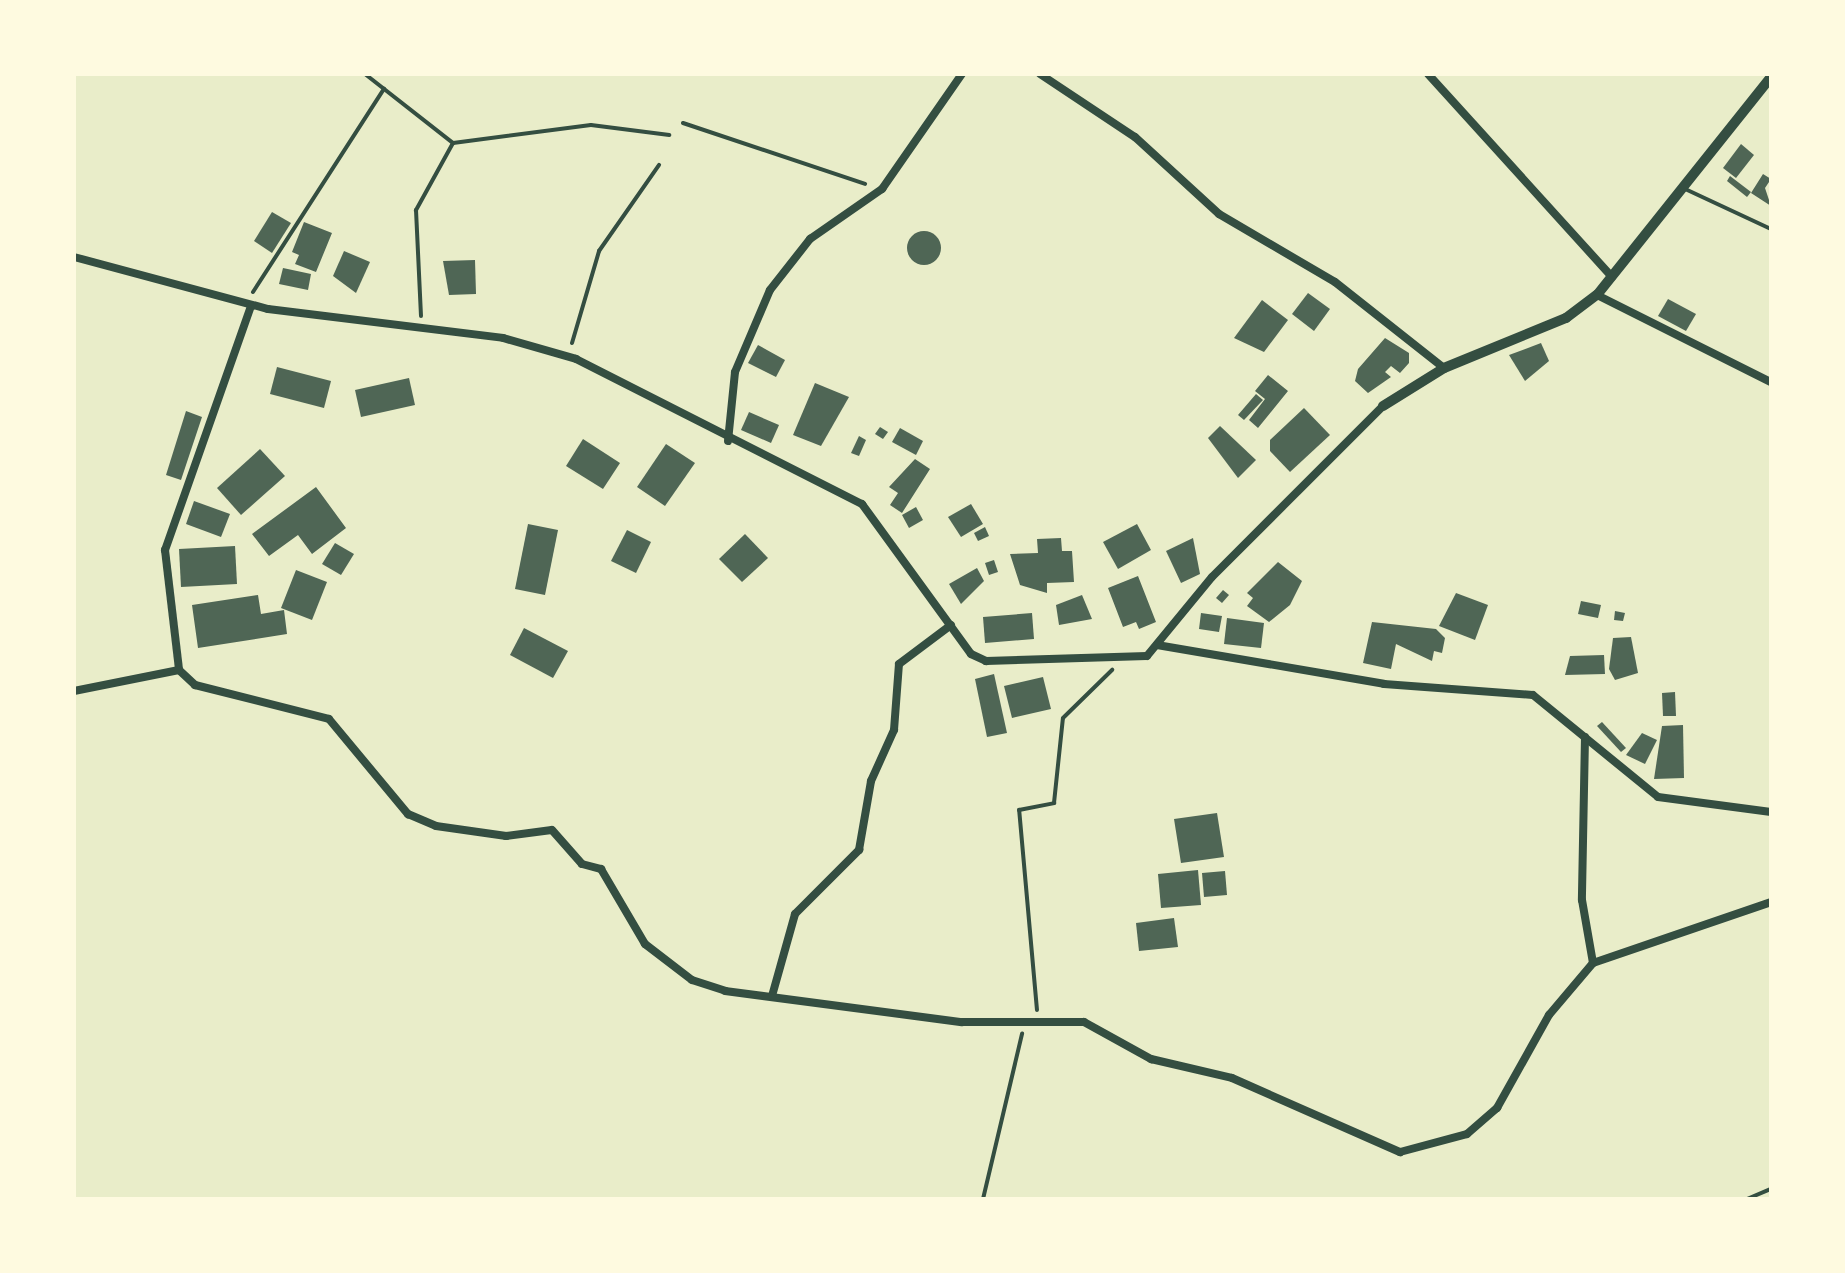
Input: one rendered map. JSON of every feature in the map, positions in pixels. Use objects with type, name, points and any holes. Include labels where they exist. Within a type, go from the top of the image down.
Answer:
[{"type":"street","points":[[728,441],[735,372],[770,290],[810,239],[882,189],[962,74]]},
{"type":"street","points":[[1040,74],[1135,137],[1219,214],[1335,282],[1444,368]]},
{"type":"street","points":[[1428,74],[1612,277]]},
{"type":"street","points":[[74,257],[248,305],[420,326],[568,356],[728,441],[868,510],[951,625],[986,661],[1147,656],[1212,577],[1383,406],[1444,368],[1566,318],[1597,295],[1771,77]]},
{"type":"street","points":[[1597,295],[1771,382]]},
{"type":"street","points":[[248,305],[165,550],[179,670],[195,685],[329,719],[408,814],[436,826],[506,836],[552,830],[582,864],[601,869],[645,944],[668,965],[725,991],[962,1022],[1026,1020],[1114,1033],[1151,1059],[1232,1078],[1400,1152],[1433,1149],[1467,1134],[1497,1108],[1549,1015],[1593,963],[1771,902]]},
{"type":"street","points":[[772,996],[795,914],[859,850],[871,781],[894,730],[899,664],[951,625]]},
{"type":"street","points":[[1157,645],[1384,684],[1533,695],[1658,797],[1771,812]]},
{"type":"street","points":[[74,691],[179,670]]},
{"type":"street","points":[[1585,737],[1581,885],[1593,963]]},
{"type":"lane","points":[[1683,188],[1771,229]]},
{"type":"path","points":[[365,74],[453,143],[591,125],[669,135]]},
{"type":"path","points":[[248,305],[384,89]]},
{"type":"path","points":[[683,123],[882,189]]},
{"type":"path","points":[[420,326],[416,210],[453,143]]},
{"type":"path","points":[[568,356],[599,251],[659,165]]},
{"type":"path","points":[[1038,1021],[1019,810],[1054,803],[1063,718],[1126,657]]},
{"type":"path","points":[[983,1199],[1026,1020]]},
{"type":"path","points":[[1747,1199],[1771,1189]]},
{"type":"building","points":[[1741,144],[1754,155],[1736,178],[1723,168]]},
{"type":"building","points":[[1763,174],[1771,179],[1765,188],[1771,206],[1751,193]]},
{"type":"building","points":[[1730,176],[1751,192],[1747,197],[1727,181]]},
{"type":"building","points":[[272,212],[291,223],[272,253],[254,241]]},
{"type":"building","points":[[304,222],[332,233],[316,272],[295,264],[299,255],[292,252]]},
{"type":"building","points":[[924,231],[936,236],[941,248],[936,260],[924,265],[912,260],[907,248],[912,236]]},
{"type":"building","points":[[344,251],[370,262],[356,293],[333,276]]},
{"type":"building","points":[[475,260],[476,294],[449,295],[443,261]]},
{"type":"building","points":[[283,268],[311,274],[308,290],[279,284]]},
{"type":"building","points":[[1308,293],[1330,309],[1314,331],[1292,314]]},
{"type":"building","points":[[1668,299],[1696,314],[1686,331],[1658,316]]},
{"type":"building","points":[[1262,300],[1288,320],[1264,352],[1234,338]]},
{"type":"building","points":[[1385,338],[1409,353],[1409,363],[1400,373],[1391,366],[1385,372],[1391,377],[1368,393],[1355,381],[1358,369]]},
{"type":"building","points":[[1541,343],[1549,361],[1525,381],[1509,355]]},
{"type":"building","points":[[758,345],[785,360],[776,377],[748,363]]},
{"type":"building","points":[[277,367],[331,381],[324,408],[270,394]]},
{"type":"building","points":[[1268,375],[1288,391],[1258,428],[1249,420],[1265,399],[1255,391]]},
{"type":"building","points":[[409,378],[415,405],[361,417],[355,390]]},
{"type":"building","points":[[815,383],[849,397],[821,446],[793,435]]},
{"type":"building","points":[[1256,394],[1263,400],[1244,420],[1238,415]]},
{"type":"building","points":[[1304,408],[1330,435],[1290,472],[1270,451],[1270,440]]},
{"type":"building","points":[[186,411],[202,417],[181,480],[166,475]]},
{"type":"building","points":[[749,412],[779,425],[771,443],[741,430]]},
{"type":"building","points":[[1220,426],[1256,460],[1238,478],[1208,438]]},
{"type":"building","points":[[880,427],[888,432],[883,439],[875,434]]},
{"type":"building","points":[[900,428],[923,441],[916,455],[892,442]]},
{"type":"building","points":[[859,436],[866,440],[859,456],[851,453]]},
{"type":"building","points":[[583,439],[620,463],[603,489],[566,466]]},
{"type":"building","points":[[666,444],[695,463],[665,506],[637,487]]},
{"type":"building","points":[[260,449],[285,476],[241,515],[217,488]]},
{"type":"building","points":[[915,459],[930,469],[902,513],[890,505],[898,493],[889,487]]},
{"type":"building","points":[[316,487],[346,528],[312,554],[298,535],[269,556],[252,534]]},
{"type":"building","points":[[194,501],[230,514],[221,537],[186,524]]},
{"type":"building","points":[[971,504],[983,524],[961,537],[948,517]]},
{"type":"building","points":[[916,507],[923,520],[909,528],[902,515]]},
{"type":"building","points":[[528,524],[558,530],[545,595],[515,589]]},
{"type":"building","points":[[1137,524],[1151,550],[1118,569],[1103,542]]},
{"type":"building","points":[[985,527],[989,536],[978,541],[974,533]]},
{"type":"building","points":[[627,530],[651,542],[636,573],[611,561]]},
{"type":"building","points":[[745,534],[768,558],[742,582],[719,559]]},
{"type":"building","points":[[1061,538],[1062,551],[1072,551],[1074,582],[1047,583],[1047,593],[1020,585],[1010,554],[1038,553],[1037,539]]},
{"type":"building","points":[[1193,538],[1200,574],[1181,583],[1166,551]]},
{"type":"building","points":[[335,543],[354,554],[341,575],[322,564]]},
{"type":"building","points":[[235,546],[237,584],[181,587],[179,549]]},
{"type":"building","points":[[994,560],[998,572],[989,575],[985,563]]},
{"type":"building","points":[[1278,562],[1302,581],[1290,605],[1269,622],[1247,606],[1253,598],[1247,593]]},
{"type":"building","points":[[977,568],[984,581],[961,604],[949,584]]},
{"type":"building","points":[[296,570],[327,582],[312,620],[281,608]]},
{"type":"building","points":[[1138,576],[1156,622],[1139,629],[1136,622],[1123,627],[1108,588]]},
{"type":"building","points":[[1223,590],[1229,595],[1222,603],[1216,598]]},
{"type":"building","points":[[1456,593],[1488,605],[1475,640],[1439,626]]},
{"type":"building","points":[[258,595],[261,614],[284,610],[287,634],[198,648],[192,605]]},
{"type":"building","points":[[1082,595],[1092,619],[1059,625],[1056,605]]},
{"type":"building","points":[[1581,601],[1601,605],[1598,618],[1578,614]]},
{"type":"building","points":[[1615,611],[1625,613],[1623,621],[1614,620]]},
{"type":"building","points":[[1032,613],[1034,639],[985,643],[983,617]]},
{"type":"building","points":[[1201,613],[1222,616],[1219,632],[1199,629]]},
{"type":"building","points":[[1227,618],[1264,623],[1261,648],[1224,644]]},
{"type":"building","points":[[1372,622],[1436,629],[1445,638],[1442,653],[1434,651],[1432,661],[1396,644],[1391,669],[1363,663]]},
{"type":"building","points":[[524,628],[568,651],[553,678],[510,655]]},
{"type":"building","points":[[1631,637],[1638,673],[1615,680],[1609,669],[1613,638]]},
{"type":"building","points":[[1604,655],[1605,674],[1565,675],[1570,656]]},
{"type":"building","points":[[994,674],[1007,733],[987,737],[975,679]]},
{"type":"building","points":[[1043,677],[1051,709],[1012,718],[1004,686]]},
{"type":"building","points":[[1675,692],[1676,716],[1663,716],[1662,693]]},
{"type":"building","points":[[1602,722],[1626,748],[1621,752],[1597,726]]},
{"type":"building","points":[[1683,725],[1684,778],[1654,779],[1662,726]]},
{"type":"building","points":[[1642,733],[1657,740],[1645,764],[1626,755]]},
{"type":"building","points":[[1217,813],[1224,857],[1181,863],[1174,819]]},
{"type":"building","points":[[1198,870],[1201,905],[1161,908],[1158,874]]},
{"type":"building","points":[[1225,871],[1227,895],[1204,897],[1202,873]]},
{"type":"building","points":[[1174,918],[1178,947],[1139,951],[1136,923]]}]
